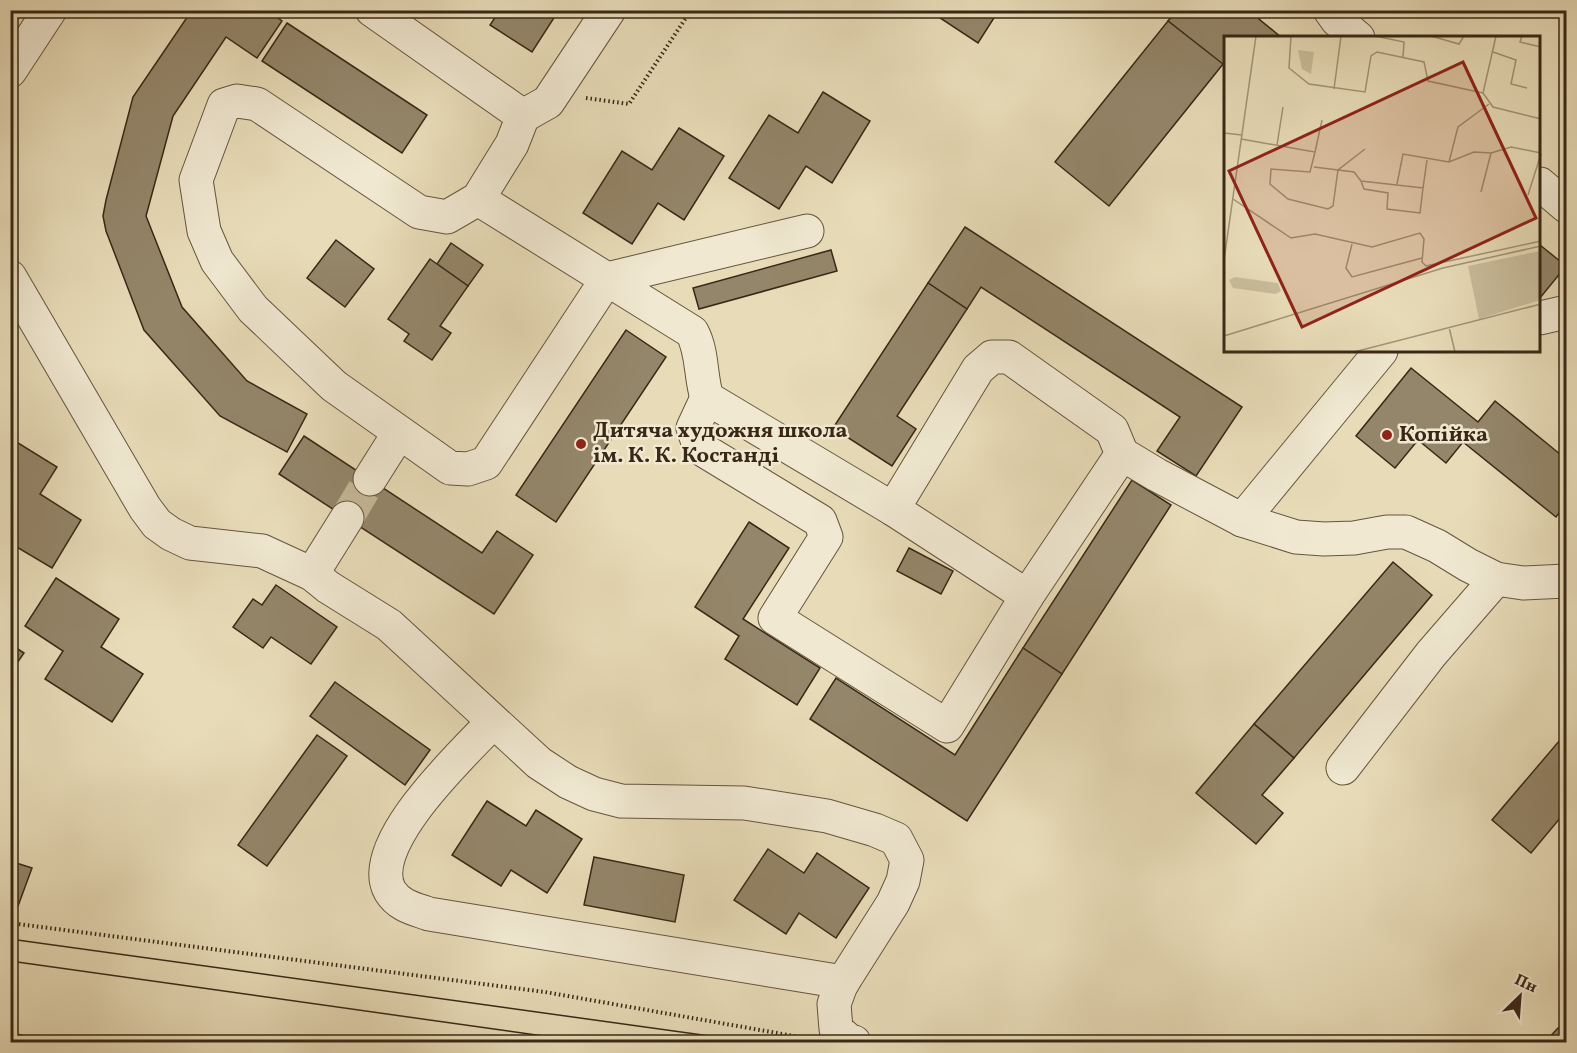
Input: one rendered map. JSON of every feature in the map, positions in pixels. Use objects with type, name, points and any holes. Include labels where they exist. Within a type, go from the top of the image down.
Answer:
[{"type":"street","points":[[10,71],[50,10]]},
{"type":"street","points":[[372,10],[523,116]]},
{"type":"street","points":[[609,10],[548,102],[523,116],[512,144],[478,199],[447,217],[419,212],[257,104],[237,101],[224,105],[196,180],[204,231],[217,261],[253,309],[334,386],[450,468],[468,469],[486,463],[607,279],[807,231]]},
{"type":"street","points":[[1330,10],[1337,20],[1356,36]]},
{"type":"street","points":[[1541,186],[1566,206]]},
{"type":"street","points":[[478,199],[692,332],[699,344],[702,381],[707,398],[693,428],[700,448],[820,521],[826,537],[775,618],[947,726],[1028,596],[1122,454]]},
{"type":"street","points":[[10,277],[145,508],[157,524],[171,534],[190,543],[262,551],[312,574],[328,587],[389,625],[539,763],[568,782],[594,794],[621,801],[754,805],[827,816],[875,830],[896,839],[907,861],[903,881],[893,903],[843,982],[834,1004],[836,1029],[848,1040],[854,1042]]},
{"type":"street","points":[[1541,318],[1566,312]]},
{"type":"street","points":[[1242,520],[1380,352]]},
{"type":"street","points":[[893,509],[978,369],[992,357],[1009,357],[1112,430],[1122,454],[1156,475],[1242,520],[1296,537],[1354,538],[1387,532],[1406,532],[1437,546],[1496,579],[1522,583],[1566,581]]},
{"type":"street","points":[[707,398],[893,509],[1028,596]]},
{"type":"street","points":[[370,479],[399,432]]},
{"type":"street","points":[[312,574],[347,518]]},
{"type":"street","points":[[1343,768],[1431,654],[1496,579]]},
{"type":"street","points":[[493,722],[431,788],[410,815],[394,842],[386,868],[386,880],[390,891],[405,906],[429,914],[843,982]]},
{"type":"path","points":[[554,93],[629,104],[691,10]]},
{"type":"path","points":[[10,923],[545,992],[821,1040]]},
{"type":"building","points":[[192,10],[267,10],[282,21],[257,58],[226,37],[173,116],[146,216],[182,307],[247,381],[307,414],[287,452],[220,416],[144,330],[106,231],[103,216],[106,200],[133,97]]},
{"type":"building","points":[[500,10],[559,10],[532,52],[490,25]]},
{"type":"building","points":[[928,10],[999,10],[978,43]]},
{"type":"building","points":[[1177,10],[1265,10],[1259,19],[1280,36],[1224,36],[1224,65],[1168,21]]},
{"type":"building","points":[[1168,21],[1223,64],[1109,206],[1055,162]]},
{"type":"building","points":[[287,23],[427,115],[402,153],[262,61]]},
{"type":"building","points":[[823,92],[870,121],[832,183],[806,166],[779,209],[729,178],[769,115],[798,133]]},
{"type":"building","points":[[679,128],[724,156],[684,220],[658,203],[632,244],[583,213],[622,151],[652,170]]},
{"type":"building","points":[[965,227],[1242,407],[1196,476],[1157,451],[1180,417],[981,287],[967,309],[928,283]]},
{"type":"building","points":[[336,240],[374,269],[345,307],[307,278]]},
{"type":"building","points":[[451,243],[483,265],[468,286],[437,264]]},
{"type":"building","points":[[1541,246],[1566,266],[1541,297]]},
{"type":"building","points":[[831,250],[837,271],[699,309],[693,288]]},
{"type":"building","points":[[430,259],[468,286],[440,326],[451,333],[432,360],[404,341],[409,334],[388,319]]},
{"type":"building","points":[[928,283],[967,309],[897,416],[916,429],[892,466],[833,428]]},
{"type":"building","points":[[626,330],[666,357],[556,522],[516,495]]},
{"type":"building","points":[[1411,368],[1478,422],[1495,401],[1566,459],[1566,504],[1556,517],[1463,442],[1446,463],[1418,440],[1395,468],[1356,436]]},
{"type":"building","points":[[304,436],[482,553],[497,531],[533,555],[494,614],[279,474]]},
{"type":"building","points":[[10,438],[57,467],[40,494],[81,520],[52,568],[10,543]]},
{"type":"building","points":[[1132,480],[1171,505],[1062,674],[1023,648]]},
{"type":"building","points":[[749,522],[789,548],[743,619],[820,668],[797,705],[725,659],[739,636],[695,607]]},
{"type":"building","points":[[909,548],[953,571],[941,594],[897,571]]},
{"type":"building","points":[[1393,562],[1432,595],[1294,758],[1254,724]]},
{"type":"building","points":[[56,578],[119,619],[101,647],[143,674],[112,722],[45,679],[63,651],[25,626]]},
{"type":"building","points":[[276,585],[337,627],[311,664],[271,637],[263,648],[233,627],[253,599],[262,605]]},
{"type":"building","points":[[10,644],[24,653],[10,673]]},
{"type":"building","points":[[1023,648],[1062,674],[967,821],[810,719],[836,678],[955,755]]},
{"type":"building","points":[[335,682],[430,750],[405,785],[310,716]]},
{"type":"building","points":[[1254,724],[1294,758],[1262,795],[1283,813],[1256,844],[1196,793]]},
{"type":"building","points":[[1566,733],[1566,811],[1531,853],[1492,820]]},
{"type":"building","points":[[317,735],[347,756],[267,866],[238,845]]},
{"type":"building","points":[[487,801],[526,826],[536,810],[582,839],[547,893],[511,870],[501,886],[452,855]]},
{"type":"building","points":[[768,849],[804,873],[817,853],[869,888],[836,938],[799,913],[786,934],[734,900]]},
{"type":"building","points":[[594,857],[684,875],[675,922],[584,905]]},
{"type":"building","points":[[10,861],[32,868],[18,906],[10,904]]},
{"type":"building","points":[[1566,1026],[1566,1042],[1545,1042],[1558,1028],[1564,1029]]},
{"type":"building","points":[[10,1033],[22,1035],[21,1042],[10,1042]]},
{"type":"tunnel","points":[[347,518],[370,479]]},
{"type":"tram line","points":[[10,939],[742,1042]]},
{"type":"tram line","points":[[10,961],[586,1042]]},
{"type":"place","name":"Копійка","points":[[1387,435]]},
{"type":"place","name":"Дитяча художня школа ім. К. К. Костанді","points":[[581,444]]}]
